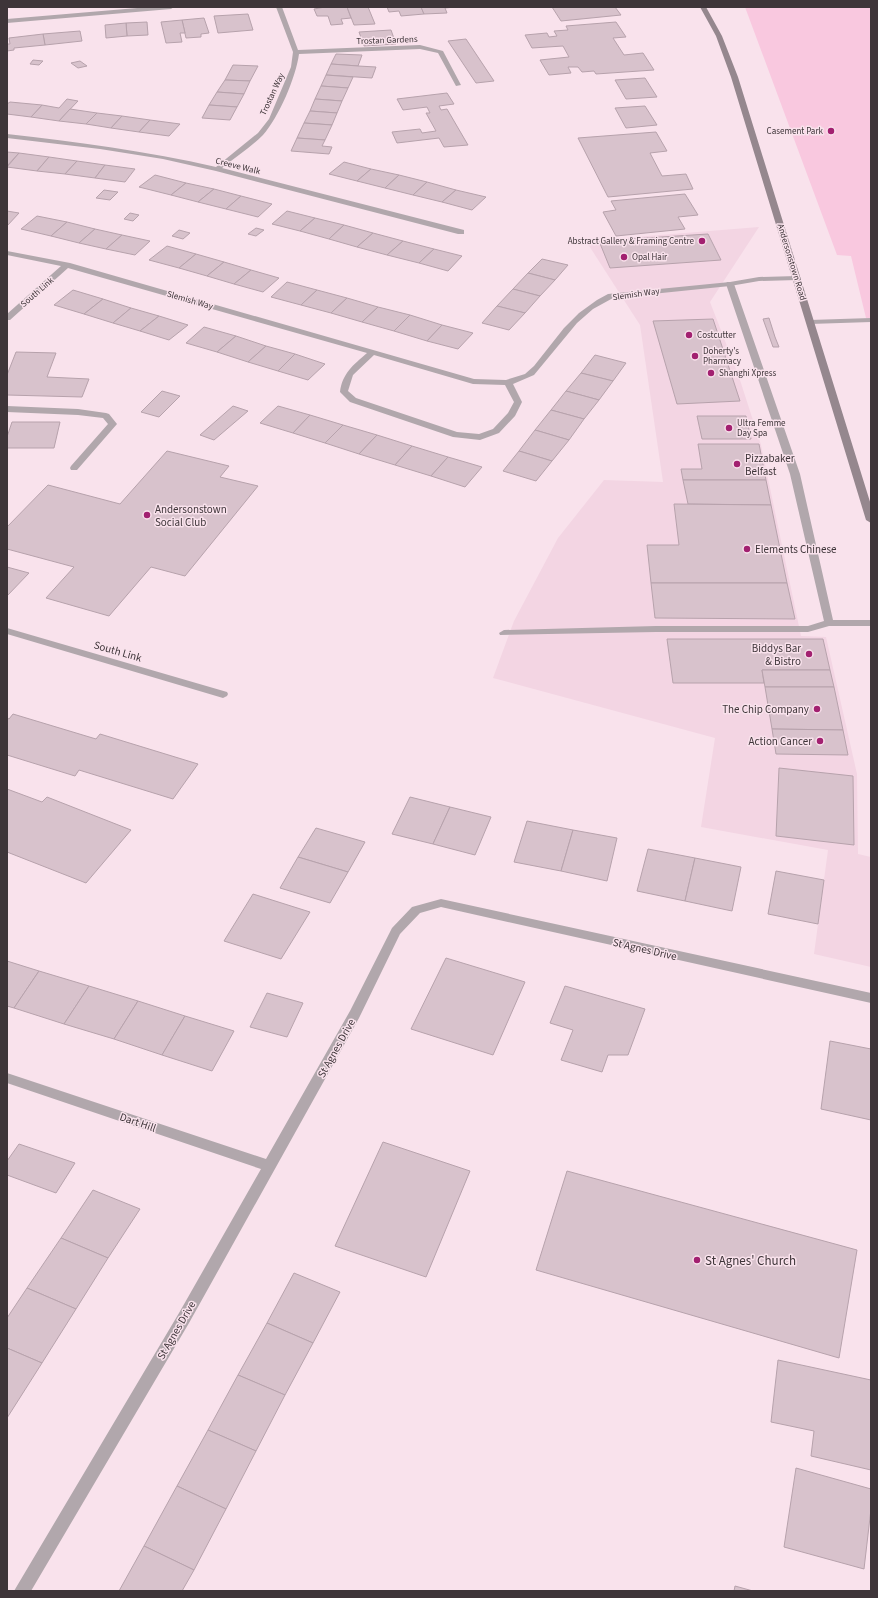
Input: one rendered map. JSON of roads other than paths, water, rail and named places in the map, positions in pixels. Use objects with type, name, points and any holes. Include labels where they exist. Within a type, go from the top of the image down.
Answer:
[{"type":"main road","name":"Andersonstown Road","points":[[703,7],[725,47],[871,517]]},
{"type":"street","points":[[7,22],[120,9],[171,7]]},
{"type":"street","points":[[279,7],[296,52]]},
{"type":"street","name":"Trostan Gardens","points":[[296,52],[420,47],[430,49],[441,52],[458,85]]},
{"type":"street","name":"Trostan Way","points":[[217,170],[260,134],[272,119],[294,67],[296,52]]},
{"type":"street","name":"Creeve Walk","points":[[7,136],[135,152],[217,170],[461,232]]},
{"type":"street","name":"Slemish Way","points":[[7,253],[67,265],[372,353],[486,383],[508,383],[526,377],[582,313],[595,303],[611,296],[730,284],[759,279],[797,278]]},
{"type":"street","name":"South Link","points":[[7,318],[67,265]]},
{"type":"street","points":[[730,284],[795,474],[829,623]]},
{"type":"street","points":[[810,322],[871,320]]},
{"type":"street","points":[[372,353],[351,371],[345,382],[344,392],[353,400],[456,435],[480,437],[496,431],[512,414],[518,402],[508,383]]},
{"type":"street","points":[[7,409],[78,412],[106,416],[114,424],[74,468]]},
{"type":"street","points":[[504,633],[656,629],[808,629],[829,623],[871,623]]},
{"type":"street","name":"South Link","points":[[7,631],[223,694]]},
{"type":"street","name":"St Agnes Drive","points":[[22,1591],[184,1318],[355,1014],[396,931],[416,910],[441,903],[871,998]]},
{"type":"street","name":"Dart Hill","points":[[7,1078],[269,1166]]},
{"type":"place","name":"Casement Park","points":[[831,131]]},
{"type":"place","name":"Abstract Gallery & Framing Centre","points":[[702,241]]},
{"type":"place","name":"Opal Hair","points":[[624,257]]},
{"type":"place","name":"Costcutter","points":[[689,335]]},
{"type":"place","name":"Doherty's Pharmacy","points":[[695,356]]},
{"type":"place","name":"Shanghi Xpress","points":[[711,373]]},
{"type":"place","name":"Ultra Femme Day Spa","points":[[729,428]]},
{"type":"place","name":"Pizzabaker Belfast","points":[[737,464]]},
{"type":"place","name":"Andersonstown Social Club","points":[[147,515]]},
{"type":"place","name":"Elements Chinese","points":[[747,549]]},
{"type":"place","name":"Biddys Bar & Bistro","points":[[809,654]]},
{"type":"place","name":"The Chip Company","points":[[817,709]]},
{"type":"place","name":"Action Cancer","points":[[820,741]]},
{"type":"place","name":"St Agnes' Church","points":[[697,1260]]}]
